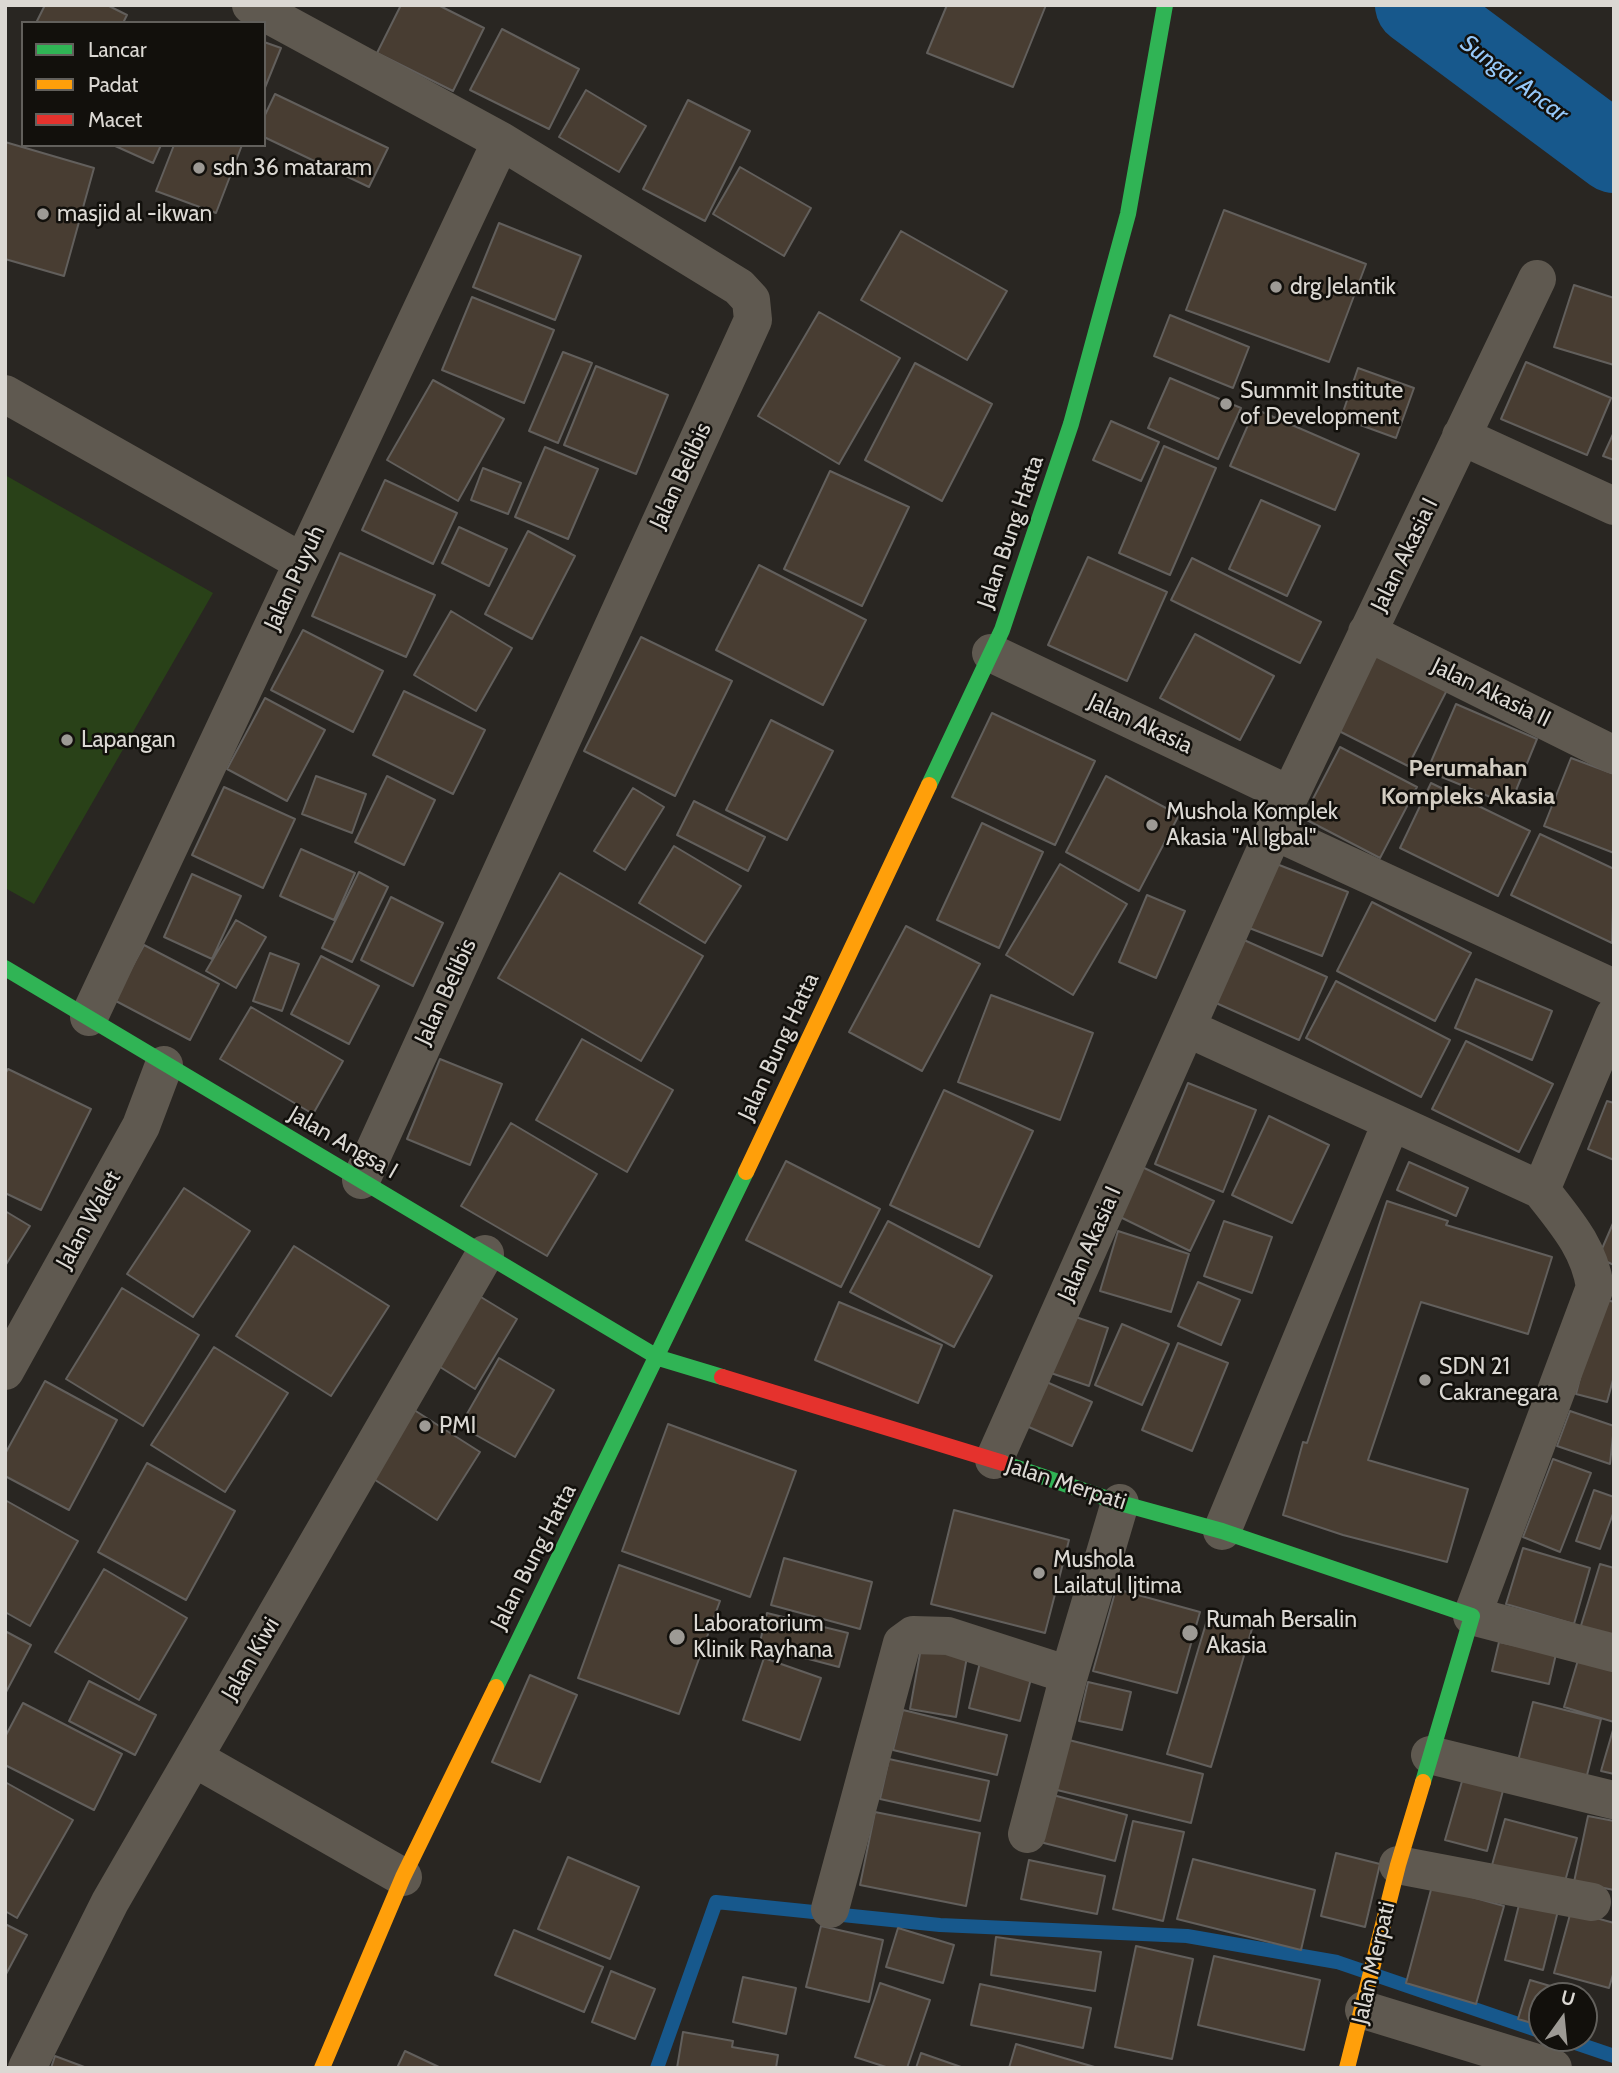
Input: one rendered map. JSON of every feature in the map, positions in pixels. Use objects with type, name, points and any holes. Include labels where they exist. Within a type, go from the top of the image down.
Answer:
[{"type":"main road","name":"Jalan Bung Hatta","points":[[322,2068],[403,1877],[659,1358],[991,653],[1032,544],[1105,309],[1143,142],[1165,7]]},
{"type":"main road","name":"Jalan Angsa I","points":[[5,968],[659,1358]]},
{"type":"main road","name":"Jalan Merpati","points":[[659,1358],[994,1460],[1120,1503],[1223,1531],[1472,1616],[1398,1865],[1348,2068]]},
{"type":"street","name":"Jalan Belibis","points":[[251,5],[501,141],[739,287],[751,300],[753,320],[361,1180]]},
{"type":"street","name":"Jalan Puyuh","points":[[89,1017],[501,141]]},
{"type":"street","name":"Jalan Akasia I","points":[[994,1460],[1290,795],[1536,279]]},
{"type":"street","points":[[5,394],[302,562]]},
{"type":"street","points":[[1461,436],[1614,506]]},
{"type":"street","name":"Jalan Akasia II","points":[[1367,632],[1614,755]]},
{"type":"street","name":"Jalan Akasia","points":[[991,653],[1290,795]]},
{"type":"street","points":[[1274,831],[1614,988]]},
{"type":"street","points":[[1187,1028],[1541,1190],[1614,1016]]},
{"type":"street","name":"Jalan Walet","points":[[5,1371],[141,1126],[164,1065]]},
{"type":"street","points":[[1223,1531],[1391,1123]]},
{"type":"street","name":"Jalan Merpati","points":[[1472,1616],[1604,1289],[1586,1251],[1541,1190]]},
{"type":"street","name":"Jalan Kiwi","points":[[26,2068],[110,1902],[485,1254]]},
{"type":"street","points":[[1027,1834],[1069,1675],[1120,1503]]},
{"type":"street","points":[[1472,1616],[1614,1653]]},
{"type":"street","points":[[830,1909],[902,1643],[912,1635],[948,1636],[1069,1675]]},
{"type":"street","points":[[1430,1755],[1612,1800]]},
{"type":"street","points":[[194,1758],[403,1877]]},
{"type":"street","points":[[1398,1865],[1592,1902]]},
{"type":"street","points":[[1366,2001],[1553,2068]]},
{"type":"green space","name":"Lapangan","points":[[5,475],[213,593],[34,904],[5,888]]},
{"type":"building","points":[[45,5],[107,5],[127,15],[124,21],[37,21]]},
{"type":"building","points":[[401,5],[438,5],[484,28],[453,91],[377,53]]},
{"type":"building","points":[[947,5],[1046,5],[1013,87],[927,53]]},
{"type":"building","points":[[502,29],[579,69],[549,129],[470,90]]},
{"type":"building","name":"sdn 36 mataram","points":[[266,43],[281,48],[266,85]]},
{"type":"building","points":[[586,90],[646,126],[619,172],[559,137]]},
{"type":"building","points":[[275,94],[388,148],[369,187],[266,138],[266,113]]},
{"type":"building","points":[[688,100],[750,131],[705,221],[643,189]]},
{"type":"building","name":"masjid al -ikwan","points":[[5,142],[94,168],[64,276],[5,259]]},
{"type":"building","points":[[117,147],[160,147],[153,163]]},
{"type":"building","name":"sdn 36 mataram","points":[[173,147],[241,147],[216,213],[156,191]]},
{"type":"building","points":[[740,167],[811,208],[784,256],[713,214]]},
{"type":"building","name":"drg Jelantik","points":[[1224,210],[1366,264],[1329,362],[1186,310]]},
{"type":"building","points":[[499,223],[581,256],[555,320],[473,287]]},
{"type":"building","points":[[901,231],[1007,291],[967,360],[861,300]]},
{"type":"building","points":[[1574,285],[1614,298],[1614,365],[1554,347]]},
{"type":"building","points":[[472,297],[554,330],[524,403],[442,370]]},
{"type":"building","points":[[819,312],[900,358],[839,464],[758,416]]},
{"type":"building","points":[[1170,315],[1249,347],[1233,388],[1154,356]]},
{"type":"building","points":[[563,352],[592,363],[558,443],[529,431]]},
{"type":"building","points":[[1526,362],[1611,398],[1587,455],[1501,419]]},
{"type":"building","points":[[915,363],[992,404],[942,501],[865,460]]},
{"type":"building","points":[[596,366],[668,395],[636,474],[564,445]]},
{"type":"building","points":[[1358,368],[1414,388],[1396,438],[1341,418]]},
{"type":"building","points":[[1170,378],[1241,408],[1218,459],[1148,428]]},
{"type":"building","points":[[433,380],[504,419],[458,501],[387,460]]},
{"type":"building","points":[[1255,409],[1359,454],[1335,510],[1230,466]]},
{"type":"building","points":[[1111,421],[1159,442],[1141,481],[1093,460]]},
{"type":"building","points":[[1614,432],[1614,460],[1603,456]]},
{"type":"building","points":[[1164,446],[1216,468],[1170,575],[1119,553]]},
{"type":"building","points":[[545,447],[598,469],[568,539],[515,517]]},
{"type":"building","points":[[483,468],[521,483],[508,514],[471,500]]},
{"type":"building","points":[[830,471],[909,507],[862,606],[784,569]]},
{"type":"building","points":[[385,480],[457,513],[433,564],[362,530]]},
{"type":"building","points":[[1261,500],[1320,526],[1287,596],[1229,569]]},
{"type":"building","points":[[459,527],[507,549],[489,586],[442,563]]},
{"type":"building","points":[[528,531],[575,556],[532,639],[485,614]]},
{"type":"building","points":[[340,553],[435,595],[406,657],[312,616]]},
{"type":"building","points":[[1088,557],[1167,592],[1127,681],[1048,645]]},
{"type":"building","points":[[1192,558],[1321,622],[1300,663],[1171,600]]},
{"type":"building","points":[[759,565],[866,620],[823,705],[716,650]]},
{"type":"building","points":[[451,611],[512,648],[476,711],[414,675]]},
{"type":"building","points":[[303,630],[383,671],[353,732],[271,690]]},
{"type":"building","points":[[1195,634],[1274,676],[1240,740],[1160,698]]},
{"type":"building","points":[[641,637],[732,681],[675,796],[584,751]]},
{"type":"building","points":[[1376,654],[1447,690],[1408,766],[1337,730]]},
{"type":"building","points":[[404,691],[485,730],[453,794],[373,755]]},
{"type":"building","points":[[265,698],[325,730],[287,801],[227,769]]},
{"type":"building","points":[[1456,704],[1537,739],[1510,805],[1427,771]]},
{"type":"building","points":[[992,713],[1095,761],[1055,845],[952,797]]},
{"type":"building","points":[[771,720],[833,751],[787,840],[726,810]]},
{"type":"building","points":[[1340,747],[1417,787],[1380,858],[1303,818]]},
{"type":"building","points":[[1571,758],[1614,774],[1614,853],[1544,826]]},
{"type":"building","points":[[316,776],[366,794],[352,833],[302,814]]},
{"type":"building","points":[[387,776],[435,800],[404,865],[355,842]]},
{"type":"building","points":[[1106,776],[1179,815],[1139,891],[1066,852]]},
{"type":"building","points":[[1431,783],[1530,831],[1498,896],[1400,848]]},
{"type":"building","points":[[224,787],[295,819],[263,888],[192,855]]},
{"type":"building","points":[[633,788],[664,807],[625,870],[594,851]]},
{"type":"building","points":[[694,801],[765,837],[748,871],[677,835]]},
{"type":"building","points":[[982,823],[1043,852],[999,948],[937,920]]},
{"type":"building","points":[[1540,834],[1614,869],[1612,943],[1511,895]]},
{"type":"building","points":[[674,846],[741,886],[705,943],[639,903]]},
{"type":"building","points":[[301,849],[355,873],[334,920],[280,896]]},
{"type":"building","points":[[1269,861],[1348,892],[1322,956],[1244,926]]},
{"type":"building","points":[[1060,864],[1127,904],[1073,995],[1006,955]]},
{"type":"building","points":[[359,872],[388,887],[352,962],[322,948]]},
{"type":"building","points":[[560,873],[703,956],[641,1061],[498,978]]},
{"type":"building","points":[[192,874],[241,896],[212,959],[164,937]]},
{"type":"building","points":[[1147,895],[1185,911],[1156,978],[1119,962]]},
{"type":"building","points":[[391,897],[443,923],[413,986],[361,960]]},
{"type":"building","points":[[1372,902],[1471,953],[1435,1021],[1337,971]]},
{"type":"building","points":[[236,920],[266,937],[236,988],[206,971]]},
{"type":"building","points":[[906,926],[980,964],[922,1071],[849,1032]]},
{"type":"building","points":[[1244,940],[1327,977],[1299,1040],[1216,1003]]},
{"type":"building","points":[[144,945],[219,984],[190,1040],[114,1000]]},
{"type":"building","points":[[270,953],[299,964],[282,1011],[253,1001]]},
{"type":"building","points":[[321,956],[379,986],[349,1044],[291,1014]]},
{"type":"building","points":[[1476,979],[1552,1011],[1532,1060],[1455,1028]]},
{"type":"building","points":[[1336,981],[1450,1040],[1421,1097],[1306,1038]]},
{"type":"building","points":[[991,995],[1093,1033],[1060,1120],[958,1082]]},
{"type":"building","points":[[251,1007],[343,1061],[313,1114],[220,1059]]},
{"type":"building","points":[[582,1039],[673,1090],[627,1172],[536,1120]]},
{"type":"building","points":[[1466,1041],[1553,1084],[1519,1152],[1432,1109]]},
{"type":"building","points":[[440,1059],[502,1084],[470,1165],[407,1139]]},
{"type":"building","points":[[8,1069],[91,1109],[41,1210],[5,1193],[5,1074]]},
{"type":"building","points":[[1188,1083],[1256,1110],[1223,1192],[1155,1164]]},
{"type":"building","points":[[944,1090],[1033,1131],[979,1247],[890,1205]]},
{"type":"building","points":[[1607,1101],[1614,1103],[1614,1160],[1588,1149]]},
{"type":"building","points":[[1269,1116],[1329,1145],[1292,1223],[1232,1195]]},
{"type":"building","points":[[511,1123],[597,1174],[547,1256],[461,1206]]},
{"type":"building","points":[[786,1161],[880,1209],[841,1287],[746,1240]]},
{"type":"building","points":[[1409,1162],[1468,1188],[1456,1216],[1397,1190]]},
{"type":"building","points":[[1140,1166],[1214,1201],[1190,1251],[1116,1215]]},
{"type":"building","points":[[184,1188],[250,1231],[193,1317],[127,1274]]},
{"type":"building","points":[[1387,1201],[1448,1221],[1446,1225],[1552,1257],[1528,1334],[1421,1302],[1368,1460],[1468,1489],[1447,1562],[1343,1535],[1283,1515],[1303,1442],[1307,1443]]},
{"type":"building","points":[[5,1211],[30,1226],[5,1266]]},
{"type":"building","points":[[888,1221],[992,1276],[954,1347],[850,1292]]},
{"type":"building","points":[[1224,1221],[1272,1237],[1252,1293],[1204,1276]]},
{"type":"building","points":[[1614,1221],[1614,1265],[1598,1258]]},
{"type":"building","points":[[1118,1231],[1189,1254],[1171,1312],[1100,1291]]},
{"type":"building","points":[[294,1246],[389,1306],[331,1396],[236,1336]]},
{"type":"building","points":[[1198,1282],[1240,1300],[1221,1345],[1178,1326]]},
{"type":"building","points":[[122,1288],[199,1335],[143,1426],[66,1379]]},
{"type":"building","points":[[471,1291],[517,1319],[475,1389],[429,1360]]},
{"type":"building","points":[[1600,1298],[1614,1302],[1614,1376],[1607,1402],[1576,1394]]},
{"type":"building","points":[[839,1302],[942,1345],[918,1403],[815,1360]]},
{"type":"building","points":[[1061,1312],[1108,1328],[1089,1386],[1042,1370]]},
{"type":"building","points":[[1122,1324],[1169,1344],[1142,1405],[1095,1385]]},
{"type":"building","points":[[1178,1343],[1228,1363],[1192,1451],[1142,1430]]},
{"type":"building","points":[[214,1347],[288,1393],[225,1492],[151,1445]]},
{"type":"building","points":[[499,1358],[554,1390],[515,1457],[460,1426]]},
{"type":"building","points":[[1042,1380],[1092,1402],[1072,1446],[1022,1424]]},
{"type":"building","points":[[45,1381],[117,1420],[69,1510],[5,1476],[5,1454]]},
{"type":"building","points":[[411,1408],[480,1452],[437,1520],[369,1476]]},
{"type":"building","points":[[1570,1411],[1614,1426],[1610,1464],[1557,1446]]},
{"type":"building","points":[[668,1424],[796,1471],[750,1597],[622,1551]]},
{"type":"building","points":[[1553,1459],[1591,1473],[1560,1552],[1523,1537]]},
{"type":"building","points":[[147,1463],[235,1511],[186,1600],[98,1552]]},
{"type":"building","points":[[1594,1490],[1614,1497],[1614,1511],[1600,1549],[1576,1541]]},
{"type":"building","points":[[5,1500],[78,1541],[30,1626],[5,1612]]},
{"type":"building","points":[[954,1510],[1069,1540],[1045,1633],[931,1604]]},
{"type":"building","points":[[1523,1548],[1590,1568],[1574,1624],[1506,1604]]},
{"type":"building","points":[[784,1558],[872,1582],[860,1629],[771,1605]]},
{"type":"building","points":[[1600,1564],[1614,1568],[1614,1643],[1579,1632]]},
{"type":"building","points":[[619,1565],[720,1601],[679,1714],[578,1678]]},
{"type":"building","points":[[104,1569],[187,1618],[139,1700],[55,1652]]},
{"type":"building","points":[[1116,1589],[1200,1612],[1177,1693],[1093,1671]]},
{"type":"building","points":[[1210,1610],[1254,1622],[1211,1767],[1167,1754]]},
{"type":"building","points":[[767,1613],[848,1633],[839,1667],[759,1646]]},
{"type":"building","points":[[5,1631],[31,1645],[5,1694]]},
{"type":"building","points":[[923,1637],[969,1646],[956,1717],[910,1709]]},
{"type":"building","points":[[1499,1642],[1556,1654],[1549,1684],[1492,1671]]},
{"type":"building","points":[[1581,1650],[1614,1660],[1614,1722],[1564,1707]]},
{"type":"building","points":[[982,1654],[1034,1667],[1020,1721],[969,1708]]},
{"type":"building","points":[[764,1658],[821,1678],[800,1740],[743,1720]]},
{"type":"building","points":[[530,1675],[577,1695],[540,1782],[492,1762]]},
{"type":"building","points":[[89,1681],[156,1715],[135,1755],[69,1721]]},
{"type":"building","points":[[1088,1682],[1131,1692],[1122,1730],[1079,1721]]},
{"type":"building","points":[[1533,1702],[1601,1719],[1585,1783],[1517,1765]]},
{"type":"building","points":[[23,1703],[122,1754],[94,1810],[5,1765],[5,1737]]},
{"type":"building","points":[[903,1710],[1007,1735],[997,1775],[893,1750]]},
{"type":"building","points":[[1614,1730],[1614,1774],[1601,1771]]},
{"type":"building","points":[[1065,1739],[1203,1774],[1191,1823],[1053,1789]]},
{"type":"building","points":[[889,1759],[989,1781],[980,1821],[880,1799]]},
{"type":"building","points":[[1465,1771],[1505,1783],[1487,1851],[1445,1840]]},
{"type":"building","points":[[5,1782],[73,1820],[17,1918],[5,1911]]},
{"type":"building","points":[[1053,1795],[1127,1815],[1115,1861],[1040,1842]]},
{"type":"building","points":[[875,1812],[980,1833],[966,1906],[860,1885]]},
{"type":"building","points":[[1588,1816],[1614,1821],[1614,1890],[1574,1882]]},
{"type":"building","points":[[1505,1819],[1577,1838],[1564,1885],[1492,1865]]},
{"type":"building","points":[[1133,1821],[1184,1832],[1163,1921],[1113,1909]]},
{"type":"building","points":[[1336,1853],[1380,1864],[1365,1927],[1321,1916]]},
{"type":"building","points":[[568,1857],[639,1887],[610,1959],[538,1929]]},
{"type":"building","points":[[1193,1859],[1315,1890],[1301,1950],[1177,1919]]},
{"type":"building","points":[[1029,1860],[1105,1876],[1097,1914],[1021,1899]]},
{"type":"building","points":[[1432,1886],[1504,1906],[1476,2004],[1406,1983]]},
{"type":"building","points":[[1521,1897],[1559,1907],[1543,1970],[1505,1960]]},
{"type":"building","points":[[1571,1911],[1614,1923],[1614,1971],[1609,1988],[1598,1985],[1598,1982],[1587,1982],[1554,1973]]},
{"type":"building","points":[[5,1924],[27,1935],[5,1976]]},
{"type":"building","points":[[821,1926],[883,1940],[869,2002],[806,1987]]},
{"type":"building","points":[[898,1928],[954,1945],[943,1983],[886,1967]]},
{"type":"building","points":[[514,1930],[603,1967],[584,2012],[495,1975]]},
{"type":"building","points":[[996,1937],[1101,1952],[1095,1991],[991,1975]]},
{"type":"building","points":[[1136,1946],[1193,1959],[1172,2059],[1115,2047]]},
{"type":"building","points":[[1214,1956],[1320,1980],[1304,2050],[1198,2025]]},
{"type":"building","points":[[611,1971],[655,1989],[635,2039],[592,2022]]},
{"type":"building","points":[[743,1977],[796,1988],[786,2034],[733,2022]]},
{"type":"building","points":[[880,1983],[930,2000],[907,2068],[889,2068],[855,2057]]},
{"type":"building","points":[[980,1984],[1091,2008],[1083,2048],[971,2025]]},
{"type":"building","points":[[1528,1986],[1528,2022],[1518,2019]]},
{"type":"building","points":[[683,2032],[733,2041],[732,2047],[778,2055],[776,2068],[677,2068]]},
{"type":"building","points":[[1016,2044],[1098,2068],[1009,2068]]},
{"type":"building","points":[[405,2051],[441,2068],[397,2068]]},
{"type":"building","points":[[921,2053],[964,2068],[916,2068]]},
{"type":"building","points":[[55,2056],[87,2068],[51,2068]]},
{"type":"waterway","name":"Sungai Ancar","points":[[1415,5],[1614,153]]},
{"type":"waterway","points":[[657,2068],[716,1902],[940,1925],[1187,1936],[1337,1962],[1528,2027]]},
{"type":"waterway","points":[[1598,2051],[1614,2056]]},
{"type":"traffic: fast","points":[[929,785],[1002,630],[1071,424],[1128,214],[1165,5]]},
{"type":"traffic: fast","points":[[5,968],[659,1358],[722,1377]]},
{"type":"traffic: fast","points":[[496,1687],[746,1172]]},
{"type":"traffic: fast","points":[[1003,1463],[1120,1503],[1222,1531],[1472,1616],[1423,1782]]},
{"type":"traffic: slow","points":[[746,1172],[929,785]]},
{"type":"traffic: slow","points":[[322,2068],[403,1877],[496,1687]]},
{"type":"traffic: slow","points":[[1347,2068],[1398,1865],[1423,1782]]},
{"type":"traffic: jam","points":[[722,1377],[1003,1463]]},
{"type":"place","name":"sdn 36 mataram","points":[[199,168]]},
{"type":"place","name":"masjid al -ikwan","points":[[43,214]]},
{"type":"place","name":"drg Jelantik","points":[[1276,287]]},
{"type":"place","name":"Summit Institute of Development","points":[[1226,404]]},
{"type":"place","name":"Lapangan","points":[[67,740]]},
{"type":"place","name":"Mushola Komplek Akasia \"Al Igbal\"","points":[[1152,825]]},
{"type":"place","name":"SDN 21 Cakranegara","points":[[1425,1380]]},
{"type":"place","name":"PMI","points":[[425,1426]]},
{"type":"place","name":"Mushola Lailatul Ijtima","points":[[1039,1573]]},
{"type":"place","name":"Rumah Bersalin Akasia","points":[[1190,1633]]},
{"type":"place","name":"Laboratorium Klinik Rayhana","points":[[677,1637]]},
{"type":"district","name":"Perumahan Kompleks Akasia","points":[[1468,783]]}]
